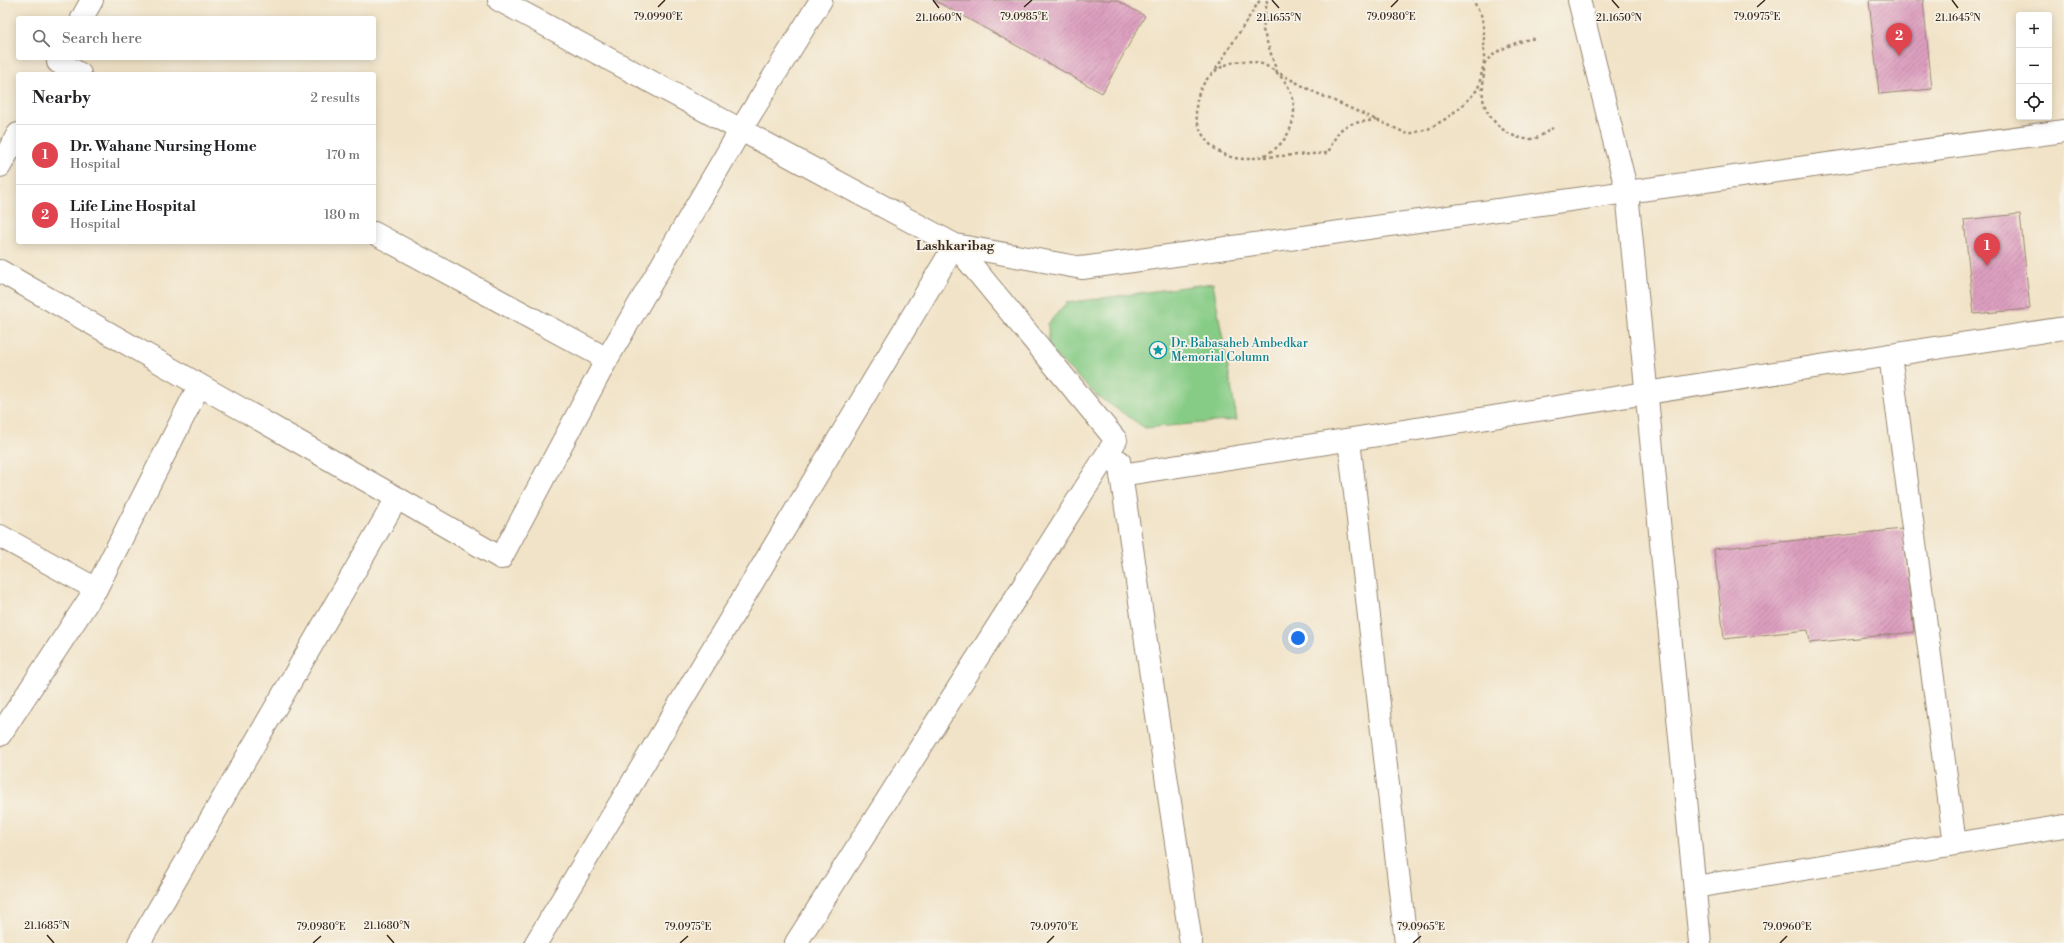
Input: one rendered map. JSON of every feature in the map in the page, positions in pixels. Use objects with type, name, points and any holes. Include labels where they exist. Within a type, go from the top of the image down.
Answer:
[{"type":"street","points":[[83,16],[92,0]]},
{"type":"street","points":[[499,0],[740,131],[955,245],[1082,268],[2064,131]]},
{"type":"street","points":[[0,271],[500,558],[607,360],[740,131],[821,0]]},
{"type":"street","points":[[1579,0],[1627,192],[1700,943]]},
{"type":"street","points":[[56,65],[75,72]]},
{"type":"street","points":[[0,166],[16,138]]},
{"type":"street","points":[[376,234],[607,360]]},
{"type":"street","points":[[955,245],[1116,440],[1191,943]]},
{"type":"street","points":[[536,943],[955,245]]},
{"type":"street","points":[[1121,475],[2064,328]]},
{"type":"street","points":[[1890,355],[1955,844]]},
{"type":"street","points":[[0,735],[96,589],[199,386]]},
{"type":"street","points":[[796,943],[1116,440]]},
{"type":"street","points":[[1349,440],[1406,943]]},
{"type":"street","points":[[139,943],[397,498]]},
{"type":"street","points":[[0,536],[96,589]]},
{"type":"street","points":[[1695,887],[2064,826]]},
{"type":"path","points":[[1260,0],[1216,70],[1204,82],[1200,90],[1195,108],[1198,124],[1206,140],[1217,151],[1233,158],[1244,160],[1261,157],[1328,153],[1335,136],[1347,124],[1377,120]]},
{"type":"path","points":[[1261,157],[1273,152],[1285,140],[1295,119],[1294,101],[1288,85],[1277,72],[1263,30],[1267,0]]},
{"type":"path","points":[[1473,0],[1482,17],[1484,63],[1483,101],[1487,113],[1497,125],[1517,137],[1536,138],[1552,128]]},
{"type":"path","points":[[1216,70],[1234,62],[1251,60],[1262,63],[1314,92],[1408,134],[1428,129],[1447,118],[1465,103],[1478,89],[1484,63],[1519,41],[1536,38]]},
{"type":"green space","points":[[1213,283],[1237,420],[1145,428],[1096,395],[1049,349],[1048,324],[1066,303]]},
{"type":"building","points":[[934,0],[1116,0],[1145,16],[1102,93]]},
{"type":"building","points":[[1869,0],[1923,0],[1932,89],[1879,94]]},
{"type":"building","points":[[2020,214],[2030,309],[1974,314],[1964,220]]},
{"type":"building","points":[[1902,529],[1914,632],[1810,643],[1808,630],[1724,639],[1714,549]]},
{"type":"place","name":"Life Line Hospital","points":[[1899,56]]},
{"type":"place","name":"Dr. Wahane Nursing Home","points":[[1987,266]]},
{"type":"place","name":"Dr. Babasaheb Ambedkar Memorial Column","points":[[1158,350]]},
{"type":"district","name":"Lashkaribag","points":[[955,245]]}]
